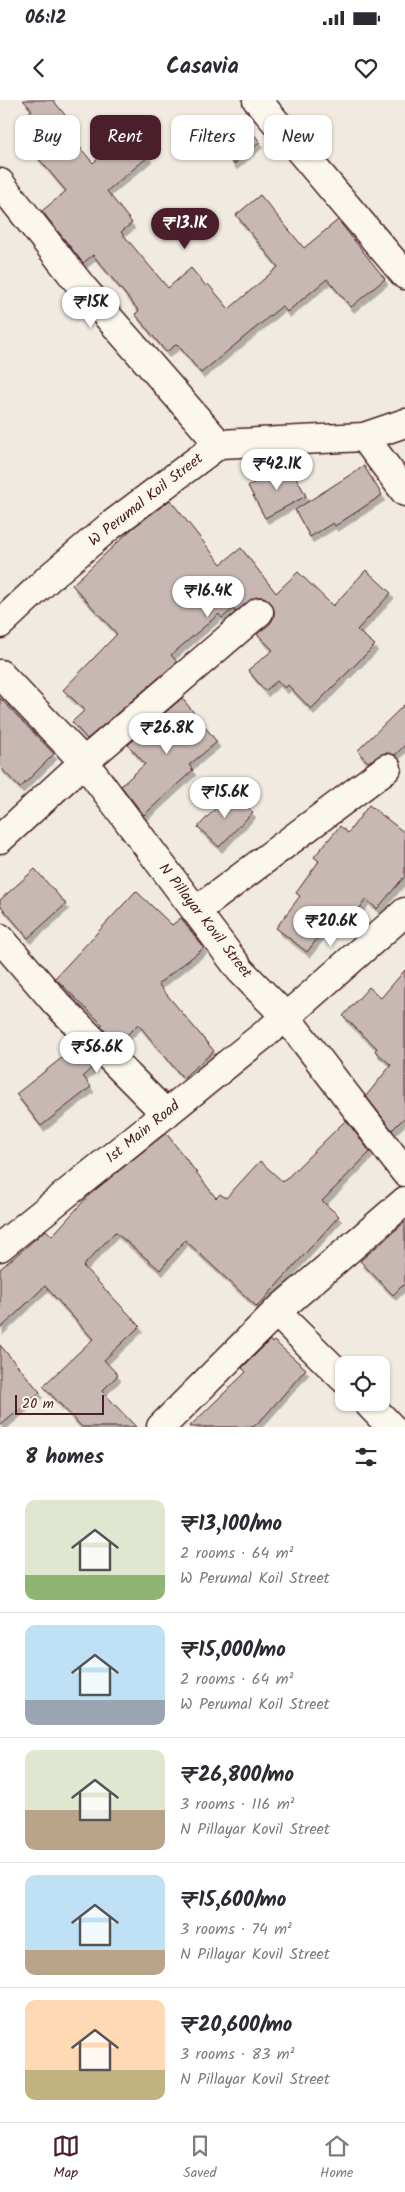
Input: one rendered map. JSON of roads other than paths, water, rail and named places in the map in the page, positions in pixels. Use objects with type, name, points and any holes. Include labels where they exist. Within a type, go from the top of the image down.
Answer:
[{"type":"street","points":[[257,100],[405,275]]},
{"type":"street","points":[[0,183],[82,287],[218,444]]},
{"type":"street","name":"W Perumal Koil Street","points":[[0,624],[50,577],[110,526],[218,444],[364,437],[405,423]]},
{"type":"street","points":[[364,437],[405,492]]},
{"type":"street","points":[[0,839],[84,762],[259,612]]},
{"type":"street","name":"N Pillayar Kovil Street","points":[[0,674],[84,762],[241,971],[286,1017],[405,1172]]},
{"type":"street","points":[[196,911],[387,768]]},
{"type":"street","name":"1st Main Road","points":[[0,1247],[286,1017],[405,912]]},
{"type":"street","points":[[0,938],[57,1004],[166,1114]]},
{"type":"street","points":[[162,1427],[276,1312],[405,1201]]},
{"type":"street","points":[[276,1312],[335,1370]]},
{"type":"street","points":[[376,1411],[392,1427]]}]
